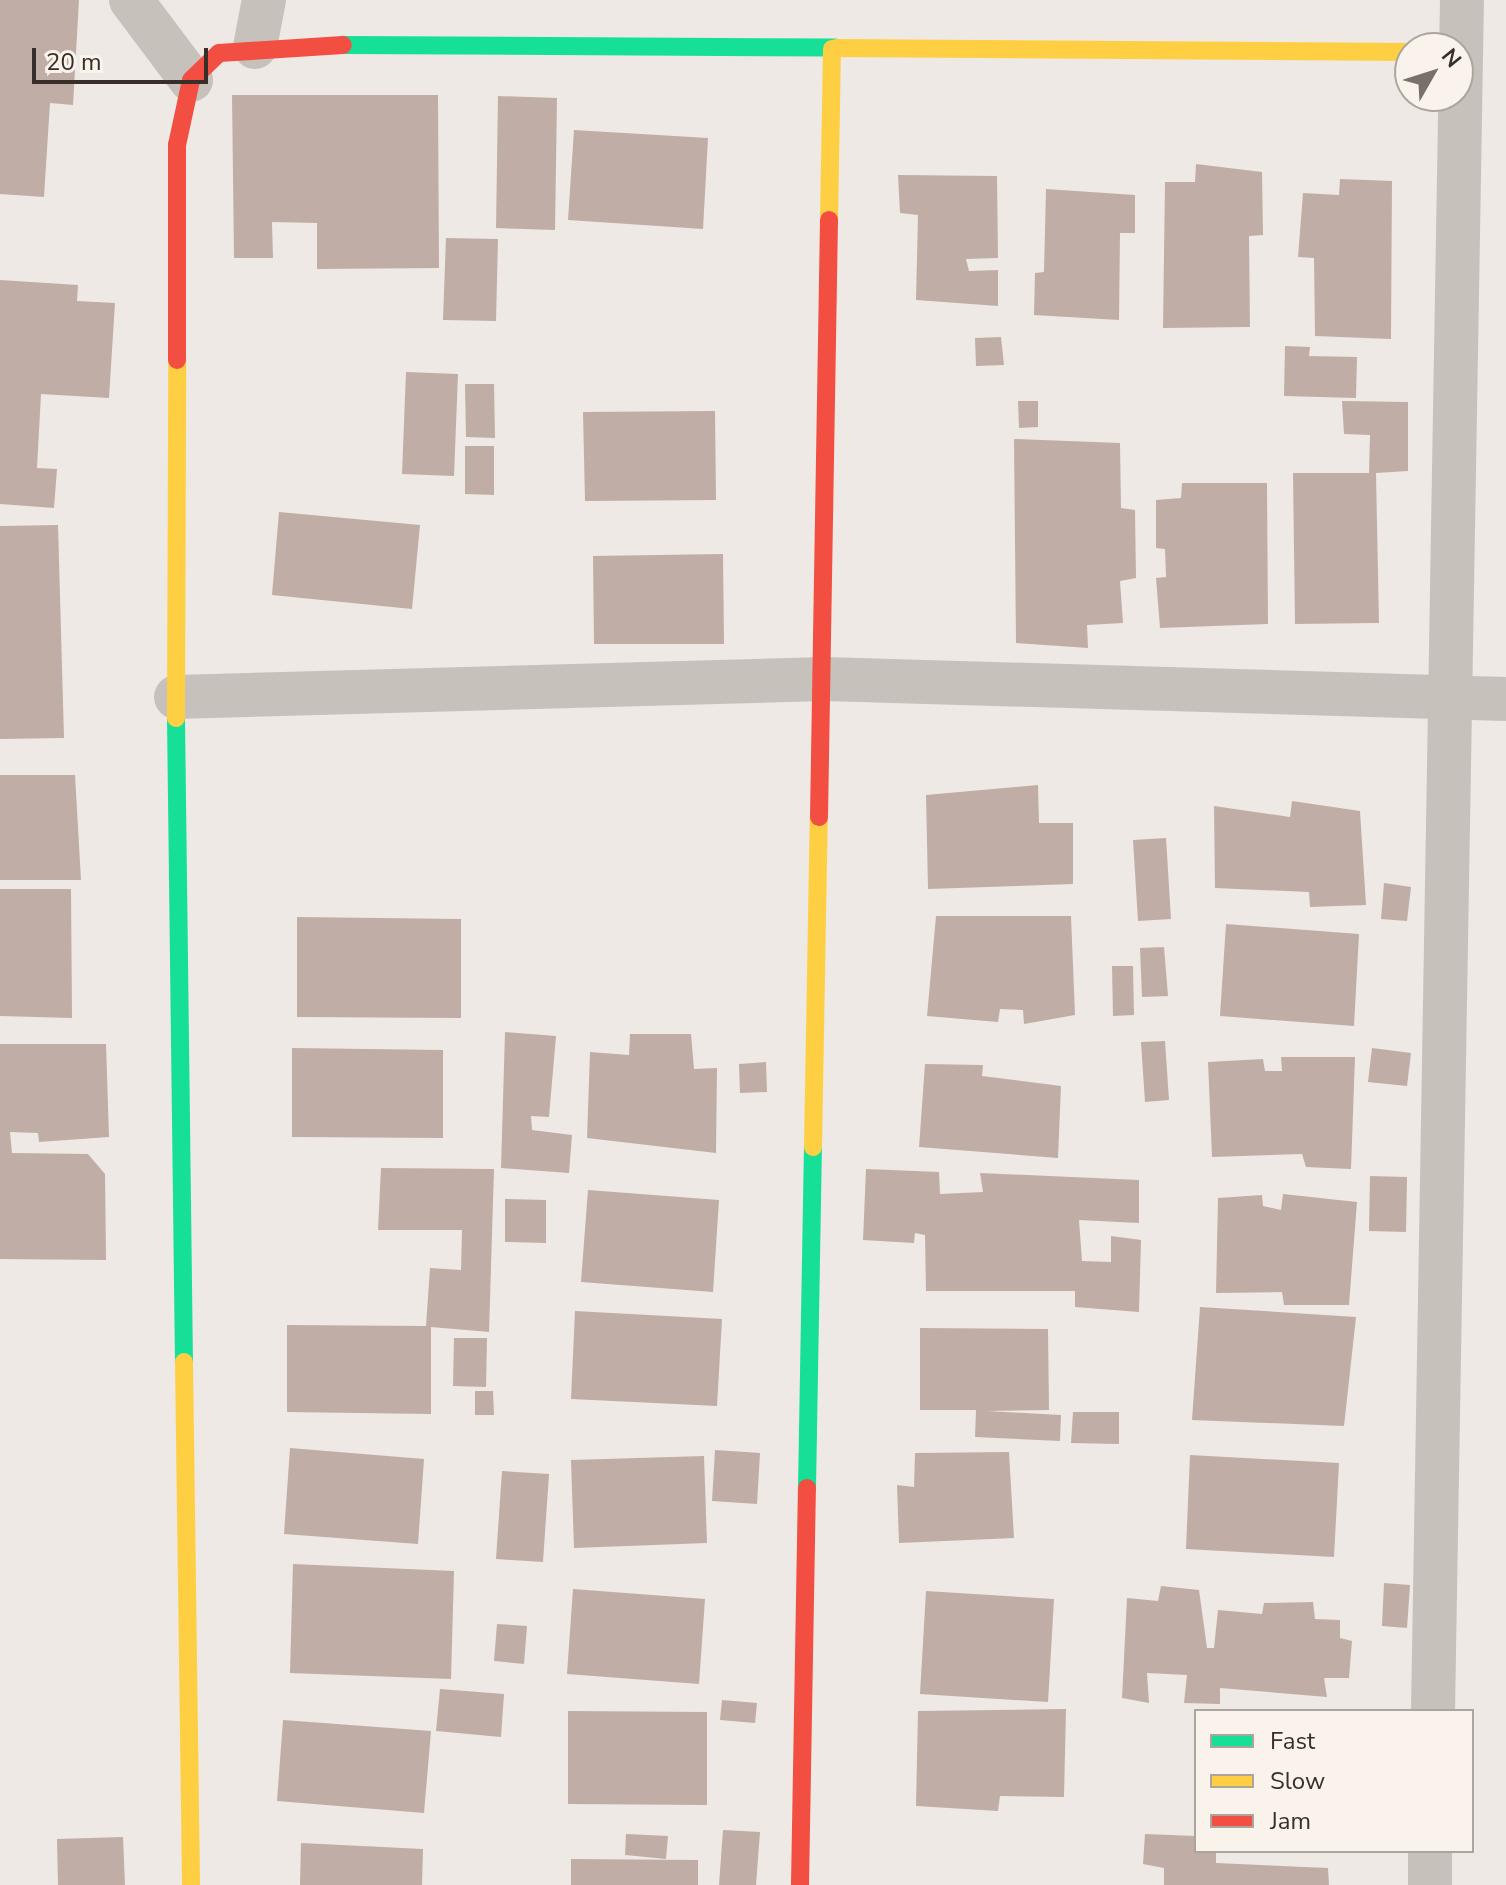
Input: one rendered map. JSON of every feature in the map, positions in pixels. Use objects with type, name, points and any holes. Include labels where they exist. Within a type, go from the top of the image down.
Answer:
[{"type":"street","points":[[131,0],[191,80]]},
{"type":"street","points":[[255,47],[264,0]]},
{"type":"street","points":[[1461,32],[1462,0]]},
{"type":"street","points":[[191,1885],[176,697],[177,145],[191,80],[219,53],[255,47],[1394,52]]},
{"type":"street","points":[[800,1885],[825,679],[832,49]]},
{"type":"street","points":[[1433,1709],[1459,112]]},
{"type":"street","points":[[176,697],[825,679],[1506,699]]},
{"type":"street","points":[[1430,1853],[1430,1885]]},
{"type":"building","points":[[0,0],[79,0],[73,105],[50,103],[44,197],[0,194]]},
{"type":"building","points":[[232,95],[438,95],[439,268],[317,269],[317,223],[272,222],[273,258],[234,258]]},
{"type":"building","points":[[498,96],[557,98],[555,230],[496,228]]},
{"type":"building","points":[[574,130],[708,138],[703,229],[568,220]]},
{"type":"building","points":[[1196,164],[1262,172],[1263,235],[1249,236],[1250,327],[1163,328],[1165,182],[1195,182]]},
{"type":"building","points":[[898,175],[997,176],[998,258],[966,259],[969,271],[998,270],[998,306],[916,300],[918,215],[900,213]]},
{"type":"building","points":[[1340,179],[1392,181],[1391,339],[1315,336],[1314,258],[1298,257],[1303,193],[1339,195]]},
{"type":"building","points":[[1046,189],[1135,195],[1135,233],[1120,233],[1119,320],[1034,315],[1035,273],[1044,272]]},
{"type":"building","points":[[446,238],[498,239],[496,321],[443,320]]},
{"type":"building","points":[[0,280],[78,285],[77,301],[115,303],[109,398],[41,394],[37,468],[57,469],[54,508],[0,504]]},
{"type":"building","points":[[1001,337],[1004,365],[976,366],[975,338]]},
{"type":"building","points":[[1285,346],[1310,347],[1309,356],[1357,357],[1356,398],[1284,396]]},
{"type":"building","points":[[406,372],[458,374],[454,476],[402,474]]},
{"type":"building","points":[[465,384],[494,384],[495,438],[466,437]]},
{"type":"building","points":[[1018,401],[1038,401],[1038,427],[1019,428]]},
{"type":"building","points":[[1342,401],[1408,402],[1408,471],[1376,473],[1379,623],[1295,624],[1293,473],[1369,473],[1370,435],[1344,434]]},
{"type":"building","points":[[715,411],[716,500],[585,501],[583,412]]},
{"type":"building","points":[[1014,439],[1120,443],[1121,508],[1135,510],[1136,578],[1120,581],[1123,623],[1087,625],[1088,648],[1016,643]]},
{"type":"building","points":[[465,446],[494,446],[494,495],[465,494]]},
{"type":"building","points":[[1182,483],[1267,483],[1268,624],[1160,628],[1156,578],[1166,577],[1165,549],[1156,548],[1156,500],[1181,498]]},
{"type":"building","points":[[279,512],[420,525],[412,609],[272,595]]},
{"type":"building","points":[[58,525],[64,738],[0,739],[0,526]]},
{"type":"building","points":[[723,554],[724,644],[594,644],[593,556]]},
{"type":"building","points":[[0,775],[75,775],[81,880],[0,880]]},
{"type":"building","points":[[1038,785],[1039,823],[1073,823],[1073,884],[928,889],[926,795]]},
{"type":"building","points":[[1292,801],[1360,811],[1366,905],[1310,907],[1309,892],[1215,888],[1214,806],[1290,817]]},
{"type":"building","points":[[1166,838],[1171,919],[1138,921],[1133,840]]},
{"type":"building","points":[[1384,883],[1411,887],[1407,921],[1381,919]]},
{"type":"building","points":[[0,889],[71,889],[72,1018],[0,1016]]},
{"type":"building","points":[[936,916],[1071,916],[1075,1015],[1024,1024],[1023,1010],[1000,1009],[998,1022],[927,1016]]},
{"type":"building","points":[[297,917],[461,919],[461,1018],[297,1017]]},
{"type":"building","points":[[1226,924],[1359,934],[1354,1026],[1220,1016]]},
{"type":"building","points":[[1164,947],[1168,996],[1142,997],[1140,948]]},
{"type":"building","points":[[1112,966],[1133,966],[1134,1015],[1113,1016]]},
{"type":"building","points":[[505,1032],[556,1036],[549,1117],[531,1116],[532,1130],[572,1135],[569,1173],[501,1168]]},
{"type":"building","points":[[630,1034],[691,1034],[694,1069],[717,1068],[716,1153],[587,1138],[590,1052],[629,1055]]},
{"type":"building","points":[[1165,1041],[1169,1100],[1145,1102],[1141,1042]]},
{"type":"building","points":[[0,1044],[106,1044],[109,1137],[39,1142],[38,1133],[10,1132],[12,1153],[88,1154],[105,1174],[106,1260],[0,1259]]},
{"type":"building","points":[[292,1048],[443,1050],[443,1138],[292,1137]]},
{"type":"building","points":[[1372,1048],[1411,1053],[1407,1086],[1368,1082]]},
{"type":"building","points":[[1281,1057],[1355,1057],[1351,1169],[1306,1167],[1302,1154],[1212,1157],[1208,1062],[1263,1059],[1265,1071],[1282,1071]]},
{"type":"building","points":[[766,1062],[767,1092],[740,1093],[739,1064]]},
{"type":"building","points":[[925,1064],[983,1065],[982,1076],[1061,1086],[1058,1158],[919,1147]]},
{"type":"building","points":[[381,1168],[494,1169],[489,1332],[431,1327],[431,1414],[287,1412],[287,1325],[426,1326],[430,1268],[461,1270],[462,1230],[378,1230]]},
{"type":"building","points":[[866,1169],[939,1172],[940,1194],[983,1192],[980,1173],[1139,1180],[1139,1223],[1079,1220],[1082,1261],[1111,1262],[1111,1236],[1141,1240],[1139,1312],[1075,1307],[1075,1291],[926,1291],[925,1235],[915,1233],[914,1243],[863,1240]]},
{"type":"building","points":[[1370,1176],[1407,1177],[1406,1232],[1369,1231]]},
{"type":"building","points":[[588,1190],[719,1200],[713,1292],[581,1282]]},
{"type":"building","points":[[1283,1194],[1357,1202],[1349,1305],[1284,1305],[1282,1292],[1216,1293],[1218,1198],[1262,1195],[1263,1206],[1281,1210]]},
{"type":"building","points":[[505,1199],[546,1200],[546,1243],[505,1242]]},
{"type":"building","points":[[1200,1307],[1356,1317],[1344,1426],[1192,1420]]},
{"type":"building","points":[[575,1311],[722,1319],[717,1406],[571,1399]]},
{"type":"building","points":[[920,1328],[1048,1329],[1049,1410],[987,1411],[1061,1415],[1060,1441],[975,1437],[976,1410],[920,1410]]},
{"type":"building","points":[[454,1338],[487,1338],[486,1387],[453,1386]]},
{"type":"building","points":[[475,1391],[493,1391],[494,1415],[475,1415]]},
{"type":"building","points":[[1073,1412],[1119,1412],[1119,1444],[1071,1443]]},
{"type":"building","points":[[290,1448],[424,1459],[418,1544],[284,1534]]},
{"type":"building","points":[[715,1450],[760,1453],[757,1504],[712,1501]]},
{"type":"building","points":[[1009,1452],[1014,1538],[899,1543],[897,1485],[914,1487],[915,1453]]},
{"type":"building","points":[[1190,1455],[1339,1463],[1334,1557],[1186,1549]]},
{"type":"building","points":[[704,1456],[707,1543],[574,1548],[571,1460]]},
{"type":"building","points":[[502,1471],[549,1474],[543,1562],[496,1559]]},
{"type":"building","points":[[293,1564],[454,1571],[451,1679],[290,1673]]},
{"type":"building","points":[[1384,1583],[1410,1585],[1407,1628],[1382,1626]]},
{"type":"building","points":[[1161,1586],[1199,1590],[1207,1648],[1214,1648],[1218,1610],[1262,1614],[1264,1603],[1313,1602],[1315,1619],[1340,1620],[1340,1638],[1352,1641],[1349,1678],[1324,1678],[1327,1697],[1220,1688],[1220,1704],[1184,1703],[1187,1675],[1147,1673],[1149,1703],[1122,1698],[1127,1598],[1158,1601]]},
{"type":"building","points":[[573,1589],[705,1599],[699,1684],[567,1674]]},
{"type":"building","points":[[926,1591],[1054,1599],[1048,1702],[920,1694]]},
{"type":"building","points":[[497,1624],[527,1626],[524,1664],[494,1661]]},
{"type":"building","points":[[440,1689],[504,1694],[501,1737],[436,1731]]},
{"type":"building","points":[[722,1700],[757,1703],[755,1723],[720,1720]]},
{"type":"building","points":[[1066,1709],[1064,1797],[1000,1796],[998,1811],[916,1806],[918,1711]]},
{"type":"building","points":[[568,1711],[707,1712],[707,1805],[568,1804]]},
{"type":"building","points":[[283,1720],[431,1731],[424,1813],[277,1801]]},
{"type":"building","points":[[723,1830],[760,1832],[756,1885],[719,1885]]},
{"type":"building","points":[[626,1834],[668,1836],[666,1859],[625,1855]]},
{"type":"building","points":[[1145,1834],[1194,1836],[1194,1853],[1216,1853],[1216,1863],[1328,1868],[1329,1885],[1164,1885],[1164,1868],[1143,1864]]},
{"type":"building","points":[[123,1837],[125,1885],[58,1885],[57,1839]]},
{"type":"building","points":[[301,1843],[423,1849],[422,1885],[300,1885]]},
{"type":"building","points":[[571,1859],[698,1860],[698,1885],[571,1885]]},
{"type":"traffic: fast","points":[[343,45],[836,48]]},
{"type":"traffic: fast","points":[[176,718],[184,1362]]},
{"type":"traffic: fast","points":[[807,1488],[813,1147]]},
{"type":"traffic: slow","points":[[836,48],[1394,52]]},
{"type":"traffic: slow","points":[[829,220],[832,49]]},
{"type":"traffic: slow","points":[[176,718],[177,360]]},
{"type":"traffic: slow","points":[[813,1147],[819,817]]},
{"type":"traffic: slow","points":[[184,1362],[191,1885]]},
{"type":"traffic: jam","points":[[177,360],[177,145],[191,80],[219,53],[343,45]]},
{"type":"traffic: jam","points":[[819,817],[829,220]]},
{"type":"traffic: jam","points":[[800,1885],[807,1488]]}]
